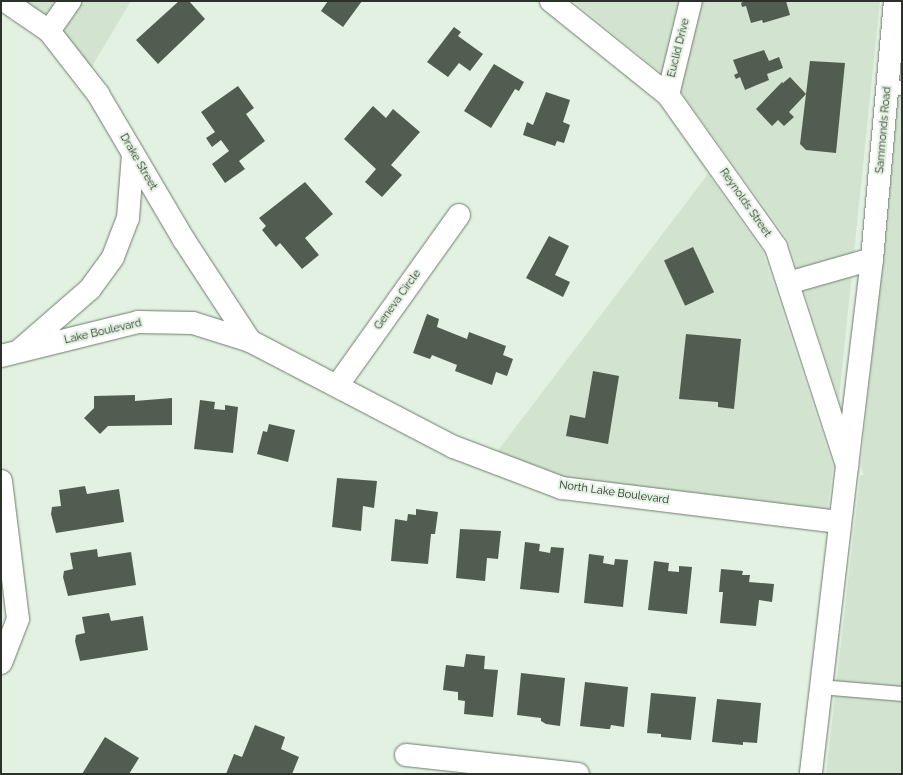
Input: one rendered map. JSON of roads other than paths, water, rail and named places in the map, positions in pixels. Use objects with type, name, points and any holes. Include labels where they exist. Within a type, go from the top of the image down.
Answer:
[{"type":"street","name":"Drake Street","points":[[5,1],[49,31],[98,94],[184,240],[250,341]]},
{"type":"street","points":[[49,31],[70,1]]},
{"type":"street","name":"Reynolds Street","points":[[551,1],[668,95],[776,247],[847,466]]},
{"type":"street","name":"Euclid Drive","points":[[668,95],[691,1]]},
{"type":"street","name":"Sammonds Road","points":[[811,774],[872,259],[895,87],[895,1]]},
{"type":"street","points":[[6,359],[90,289],[113,257],[128,218],[133,154]]},
{"type":"street","name":"Geneva Circle","points":[[337,386],[459,215]]},
{"type":"street","points":[[788,283],[872,259]]},
{"type":"street","name":"Lake Boulevard","points":[[6,359],[138,322],[192,323],[250,341],[337,386]]},
{"type":"street","name":"North Lake Boulevard","points":[[337,386],[454,447],[562,488],[840,522]]},
{"type":"street","points":[[1,481],[18,619],[2,663]]},
{"type":"street","points":[[406,755],[578,774]]},
{"type":"lane","points":[[821,687],[902,694]]}]
